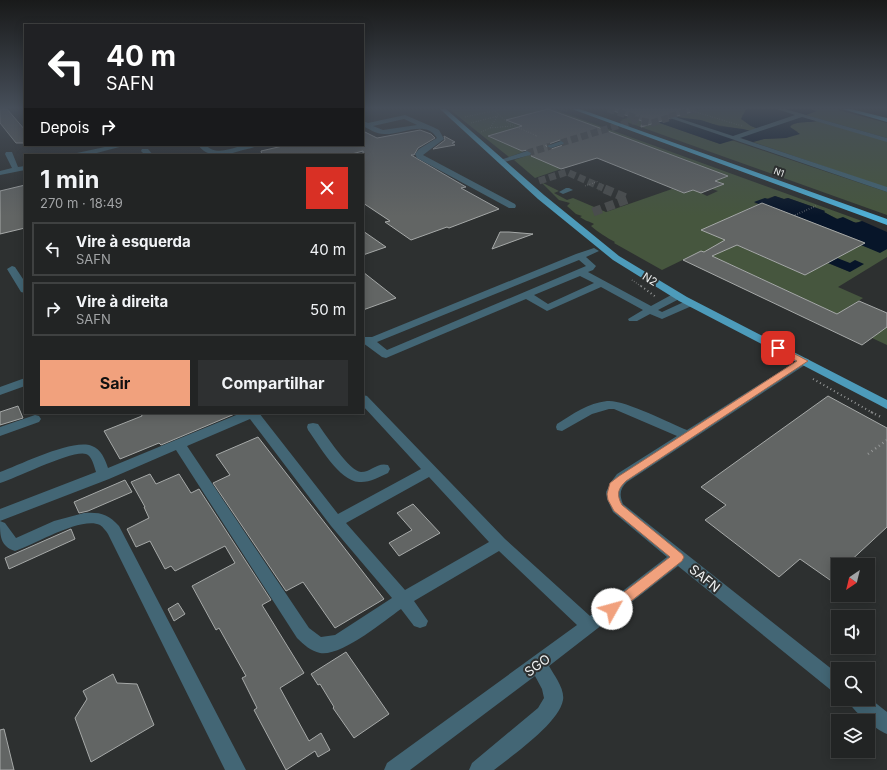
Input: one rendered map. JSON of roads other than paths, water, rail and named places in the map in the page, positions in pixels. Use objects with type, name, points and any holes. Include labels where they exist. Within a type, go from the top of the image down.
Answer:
[{"type":"highway","name":"N1","points":[[674,145],[887,222]]},
{"type":"main road","name":"N2","points":[[482,145],[602,247],[634,270],[798,364],[887,405]]},
{"type":"street","points":[[432,145],[422,151],[420,156],[512,206]]},
{"type":"street","points":[[753,145],[887,190]]},
{"type":"street","points":[[84,154],[119,146]]},
{"type":"street","points":[[203,146],[207,151],[215,153],[249,146]]},
{"type":"street","points":[[500,161],[527,153]]},
{"type":"street","points":[[9,154],[16,170]]},
{"type":"street","points":[[0,173],[24,168]]},
{"type":"street","points":[[366,340],[373,340],[411,325],[594,250]]},
{"type":"street","points":[[366,340],[386,355],[590,268],[591,266],[579,256]]},
{"type":"street","points":[[12,269],[24,288]]},
{"type":"street","points":[[580,272],[662,316],[690,303]]},
{"type":"street","points":[[503,288],[547,308],[600,284]]},
{"type":"street","points":[[633,320],[677,296]]},
{"type":"street","points":[[479,297],[497,308]]},
{"type":"street","points":[[411,325],[426,338]]},
{"type":"street","name":"SAFN","points":[[798,364],[622,478],[614,486],[612,494],[613,500],[618,508],[831,679]]},
{"type":"street","points":[[0,391],[24,382]]},
{"type":"street","points":[[364,400],[500,543],[589,626]]},
{"type":"street","points":[[562,427],[599,405],[608,403],[616,404],[688,436]]},
{"type":"street","points":[[0,515],[104,475],[251,414]]},
{"type":"street","points":[[254,414],[336,522],[403,599],[420,621]]},
{"type":"street","points":[[0,432],[35,419]]},
{"type":"street","points":[[313,427],[348,473],[357,478],[365,477],[384,469]]},
{"type":"street","points":[[179,444],[303,633],[313,643],[322,646],[330,646],[341,641],[403,599],[500,543]]},
{"type":"street","points":[[0,478],[69,450],[82,448],[90,449],[96,455],[104,475]]},
{"type":"street","points":[[336,522],[431,470]]},
{"type":"street","points":[[0,527],[9,541],[15,545],[70,522],[85,519],[98,519],[106,522],[114,530],[236,770]]},
{"type":"street","name":"SGO","points":[[394,770],[589,626],[678,557]]},
{"type":"street","points":[[479,770],[545,715],[554,699],[551,687],[538,664]]},
{"type":"street","points":[[865,706],[887,724]]},
{"type":"water","points":[[775,196],[784,199],[788,198],[825,211],[824,212],[837,219],[843,217],[856,223],[862,221],[887,232],[887,249],[880,253],[861,245],[864,242],[762,203],[759,204],[754,202]]},
{"type":"water","points":[[837,258],[850,263],[855,260],[864,264],[850,272],[828,263]]},
{"type":"tunnel","points":[[527,153],[551,146]]},
{"type":"tunnel","points":[[539,181],[567,172],[603,188]]},
{"type":"tunnel","points":[[593,212],[628,199],[600,187]]}]
